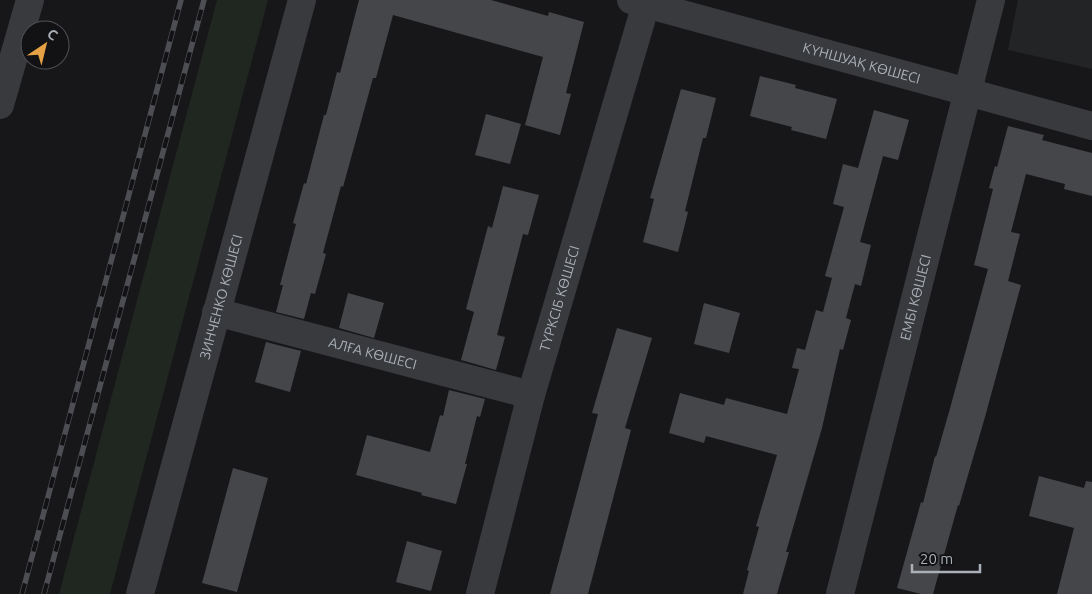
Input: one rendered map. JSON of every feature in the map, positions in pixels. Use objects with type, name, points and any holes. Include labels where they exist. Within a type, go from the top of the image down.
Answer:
[{"type":"street","points":[[0,105],[30,0]]},
{"type":"street","name":"ЗИНЧЕНКО КӨШЕСІ","points":[[140,594],[302,0]]},
{"type":"street","name":"ЕМБІ КӨШЕСІ","points":[[840,594],[991,0]]},
{"type":"street","name":"КҮНШУАҚ КӨШЕСІ","points":[[639,2],[681,6],[969,92],[1092,126]]},
{"type":"street","name":"ТҮРКСІБ КӨШЕСІ","points":[[480,594],[531,395],[639,2]]},
{"type":"street","name":"АЛҒА КӨШЕСІ","points":[[216,312],[531,395]]},
{"type":"shaded area","points":[[217,0],[268,0],[110,594],[59,594]]},
{"type":"shaded area","points":[[1018,0],[1092,0],[1092,69],[1008,50]]},
{"type":"building","points":[[359,0],[491,0],[548,16],[549,12],[584,22],[566,93],[571,94],[560,135],[525,125],[543,57],[393,15],[376,78],[373,78],[343,187],[341,186],[323,253],[326,254],[315,294],[311,293],[304,319],[276,312],[283,285],[280,285],[296,224],[293,223],[304,183],[306,184],[337,72],[340,73]]},
{"type":"building","points":[[760,76],[796,85],[795,88],[837,99],[826,139],[791,130],[792,127],[750,116]]},
{"type":"building","points":[[681,89],[716,98],[706,138],[703,138],[685,211],[688,212],[678,252],[643,242],[654,199],[650,198]]},
{"type":"building","points":[[874,110],[909,120],[898,160],[883,156],[860,242],[871,245],[861,286],[855,284],[846,318],[851,320],[843,350],[840,349],[822,428],[786,552],[789,552],[777,594],[743,594],[749,571],[747,570],[759,527],[756,526],[777,455],[706,436],[704,443],[669,433],[680,393],[724,405],[726,398],[787,414],[799,369],[792,368],[797,348],[805,350],[816,310],[823,312],[832,278],[825,276],[844,207],[833,204],[843,164],[858,168]]},
{"type":"building","points":[[486,114],[521,124],[510,164],[475,155]]},
{"type":"building","points":[[1008,126],[1044,135],[1042,140],[1092,153],[1092,196],[1064,189],[1065,184],[1026,174],[1011,232],[1020,234],[1008,281],[1021,285],[985,417],[933,594],[921,594],[897,588],[949,412],[988,269],[974,265],[993,189],[989,188]]},
{"type":"building","points":[[503,186],[539,195],[528,235],[523,234],[497,335],[505,337],[496,370],[461,360],[474,312],[466,309],[488,226],[492,228]]},
{"type":"building","points":[[348,293],[384,303],[374,338],[339,328]]},
{"type":"building","points":[[704,303],[740,313],[729,353],[694,344]]},
{"type":"building","points":[[617,328],[652,338],[625,428],[631,430],[588,594],[550,594],[598,414],[592,413]]},
{"type":"building","points":[[266,342],[301,351],[290,392],[255,382]]},
{"type":"building","points":[[449,390],[485,399],[480,417],[477,416],[456,504],[356,475],[367,435],[430,452],[440,415],[443,416]]},
{"type":"building","points":[[233,468],[268,478],[237,592],[202,583]]},
{"type":"building","points":[[1039,476],[1084,488],[1086,481],[1092,482],[1092,594],[1057,594],[1074,528],[1029,516]]},
{"type":"building","points":[[407,541],[442,551],[431,591],[396,582]]},
{"type":"railway","points":[[22,594],[181,0]]},
{"type":"railway","points":[[44,594],[204,0]]}]
